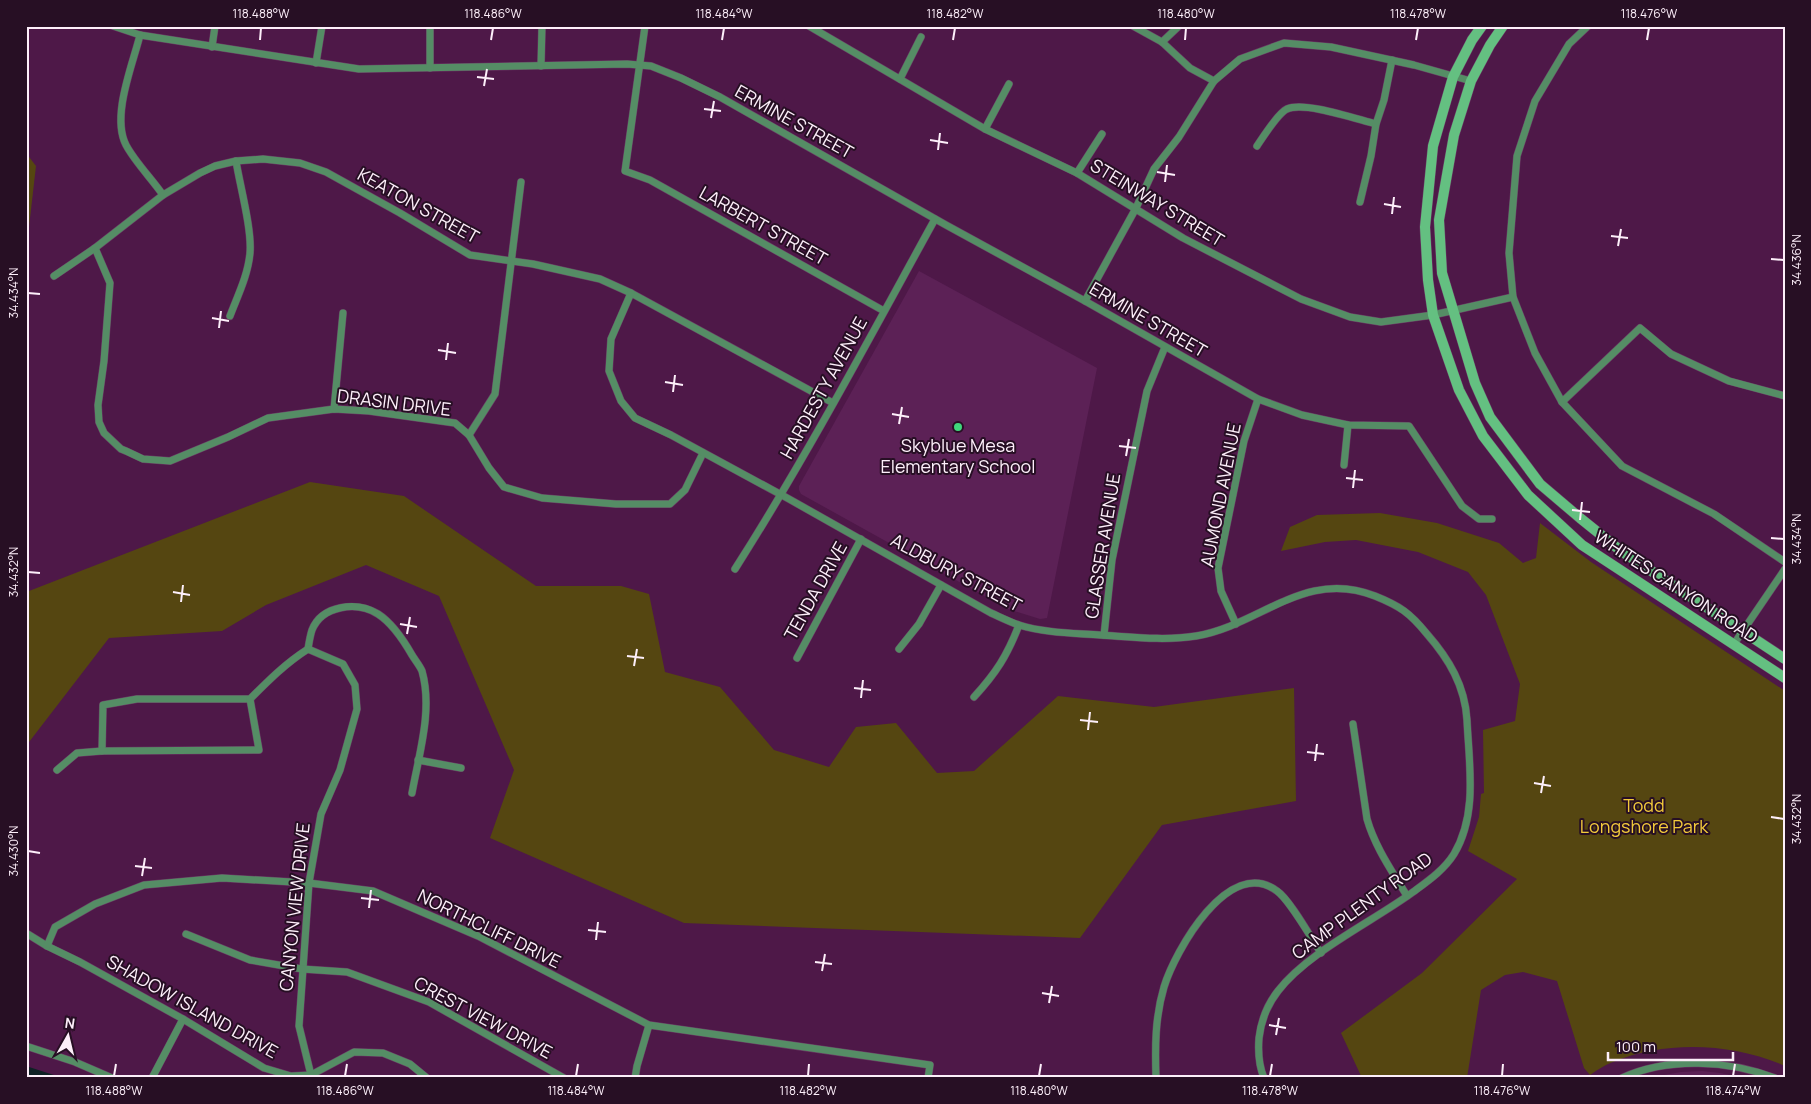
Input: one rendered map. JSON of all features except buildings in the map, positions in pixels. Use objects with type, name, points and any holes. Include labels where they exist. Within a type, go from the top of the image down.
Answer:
[{"type":"main road","name":"WHITES CANYON ROAD","points":[[1482,26],[1472,40],[1453,77],[1433,146],[1425,227],[1428,280],[1433,315],[1459,390],[1483,436],[1528,496],[1582,545],[1785,678]]},
{"type":"main road","name":"WHITES CANYON ROAD","points":[[1503,26],[1490,45],[1471,81],[1454,135],[1440,220],[1442,273],[1475,383],[1490,417],[1540,484],[1621,551],[1785,658]]},
{"type":"street","name":"ERMINE STREET","points":[[113,26],[140,35],[360,70],[640,64],[651,66],[682,78],[720,98],[1258,399],[1302,415],[1348,425],[1409,426],[1462,506],[1478,519],[1492,519]]},
{"type":"street","points":[[212,46],[215,26]]},
{"type":"street","points":[[316,63],[322,26]]},
{"type":"street","points":[[430,26],[430,68]]},
{"type":"street","points":[[541,66],[542,26]]},
{"type":"street","points":[[640,64],[645,26]]},
{"type":"street","name":"STEINWAY STREET","points":[[809,26],[985,129],[1077,173],[1182,238],[1301,299],[1350,317],[1381,322],[1433,315],[1513,298]]},
{"type":"street","points":[[1133,26],[1162,42],[1190,68],[1214,81]]},
{"type":"street","points":[[1162,42],[1180,26]]},
{"type":"street","points":[[1588,26],[1569,44],[1535,101],[1517,156],[1509,253],[1513,298],[1535,353],[1562,402],[1622,466],[1714,514],[1785,562]]},
{"type":"street","points":[[140,35],[122,104],[122,131],[126,144],[163,195]]},
{"type":"street","points":[[900,79],[921,36]]},
{"type":"street","points":[[1085,301],[1136,208],[1154,169],[1179,137],[1214,81],[1240,58],[1284,43],[1331,47],[1392,60],[1471,81]]},
{"type":"street","points":[[1360,202],[1371,156],[1376,124],[1384,100],[1392,60]]},
{"type":"street","name":"LARBERT STREET","points":[[640,64],[625,172],[650,180],[884,311]]},
{"type":"street","points":[[985,129],[1009,84]]},
{"type":"street","points":[[1258,146],[1266,132],[1286,109],[1304,106],[1376,124]]},
{"type":"street","points":[[1077,173],[1102,134]]},
{"type":"street","name":"KEATON STREET","points":[[54,276],[95,248],[163,195],[215,166],[264,159],[300,163],[326,172],[400,213],[470,256],[539,265],[600,280],[630,293],[833,403]]},
{"type":"street","points":[[230,316],[247,269],[250,251],[236,162]]},
{"type":"street","points":[[469,435],[496,394],[521,182]]},
{"type":"street","name":"HARDESTY AVENUE","points":[[735,569],[781,495],[935,219]]},
{"type":"street","name":"DRASIN DRIVE","points":[[95,248],[110,283],[104,361],[98,405],[99,422],[104,433],[121,449],[143,459],[170,461],[268,418],[334,409],[369,411],[455,423],[469,435],[489,468],[504,487],[542,498],[616,504],[670,504],[685,490],[703,453]]},
{"type":"street","name":"ALDBURY STREET","points":[[630,293],[611,340],[609,371],[621,401],[635,418],[671,435],[781,495],[991,613],[1019,625],[1059,632],[1169,639],[1199,636],[1236,624],[1294,597],[1315,590],[1338,587],[1358,589],[1393,603],[1412,615],[1433,641]]},
{"type":"street","points":[[334,409],[343,313]]},
{"type":"street","points":[[1562,402],[1640,328],[1671,354],[1688,362],[1729,381],[1785,396]]},
{"type":"street","name":"GLASSER AVENUE","points":[[1104,635],[1112,560],[1146,391],[1165,347]]},
{"type":"street","name":"AUMOND AVENUE","points":[[1236,624],[1221,592],[1218,568],[1244,441],[1258,399]]},
{"type":"street","points":[[1344,464],[1348,425]]},
{"type":"street","name":"TENDA DRIVE","points":[[797,658],[861,539]]},
{"type":"street","points":[[1734,644],[1785,569]]},
{"type":"street","points":[[899,649],[919,624],[941,585]]},
{"type":"street","points":[[102,751],[103,705],[137,700],[250,698],[282,668],[308,649],[312,629],[324,614],[344,606],[365,609],[378,615],[406,645],[422,670],[427,708],[412,793]]},
{"type":"street","points":[[974,697],[1006,657],[1019,625]]},
{"type":"street","name":"CAMP PLENTY ROAD","points":[[1264,1078],[1259,1056],[1261,1026],[1265,1011],[1276,992],[1291,976],[1321,953],[1435,876],[1454,855],[1464,831],[1469,812],[1471,792],[1466,712],[1461,685],[1446,658],[1433,641]]},
{"type":"street","name":"CANYON VIEW DRIVE","points":[[308,649],[343,664],[355,685],[358,709],[340,770],[320,814],[310,883],[298,1026],[313,1076]]},
{"type":"street","points":[[56,770],[77,753],[102,751],[259,750],[250,698]]},
{"type":"street","points":[[1353,724],[1367,819],[1371,833],[1407,896]]},
{"type":"street","points":[[418,760],[461,768]]},
{"type":"street","name":"NORTHCLIFF DRIVE","points":[[47,946],[55,927],[95,904],[144,885],[222,878],[310,883],[373,891],[478,936],[649,1025],[930,1064],[928,1078]]},
{"type":"street","points":[[1156,1078],[1155,1045],[1164,987],[1176,957],[1192,930],[1219,899],[1235,888],[1247,883],[1262,884],[1277,891],[1321,953]]},
{"type":"street","name":"SHADOW ISLAND DRIVE","points":[[26,932],[47,946],[80,962],[183,1019],[264,1068],[291,1076],[313,1076],[354,1052],[383,1053],[410,1064],[428,1078]]},
{"type":"street","name":"CREST VIEW DRIVE","points":[[186,934],[250,960],[302,969],[347,972],[429,1002],[564,1078]]},
{"type":"street","points":[[152,1078],[183,1019]]},
{"type":"street","points":[[635,1078],[649,1025]]},
{"type":"street","points":[[26,1046],[75,1062],[112,1078]]},
{"type":"street","points":[[1622,1078],[1660,1066],[1687,1064],[1735,1067],[1775,1078]]},
{"type":"shaded area","name":"Skyblue Mesa Elementary School","points":[[919,271],[1097,368],[1047,618],[1040,619],[1008,609],[801,494],[799,490],[799,486]]},
{"type":"shaded area","points":[[26,1066],[63,1078],[26,1078]]},
{"type":"shaded area","points":[[1702,1071],[1745,1078],[1647,1078],[1681,1072]]},
{"type":"green space","points":[[26,153],[36,166],[26,253]]},
{"type":"green space","points":[[310,482],[404,496],[536,586],[621,586],[649,594],[665,672],[720,687],[774,750],[829,767],[856,727],[896,723],[937,773],[974,771],[1058,696],[1154,707],[1294,688],[1296,801],[1162,825],[1080,938],[684,923],[490,838],[514,770],[439,596],[366,565],[266,605],[222,631],[109,638],[26,746],[26,589],[29,591]]},
{"type":"green space","name":"Todd Longshore Park","points":[[1380,513],[1437,523],[1499,543],[1523,563],[1536,558],[1540,523],[1591,562],[1785,691],[1785,1066],[1765,1058],[1722,1049],[1677,1048],[1633,1055],[1613,1062],[1590,1075],[1584,1068],[1557,981],[1523,972],[1505,975],[1481,990],[1467,1078],[1362,1078],[1341,1033],[1422,973],[1517,879],[1468,851],[1479,817],[1481,794],[1484,793],[1483,730],[1515,721],[1520,684],[1486,595],[1468,572],[1418,552],[1356,540],[1325,542],[1281,551],[1290,527],[1317,515]]},
{"type":"place","name":"Skyblue Mesa Elementary School","points":[[958,427]]}]
